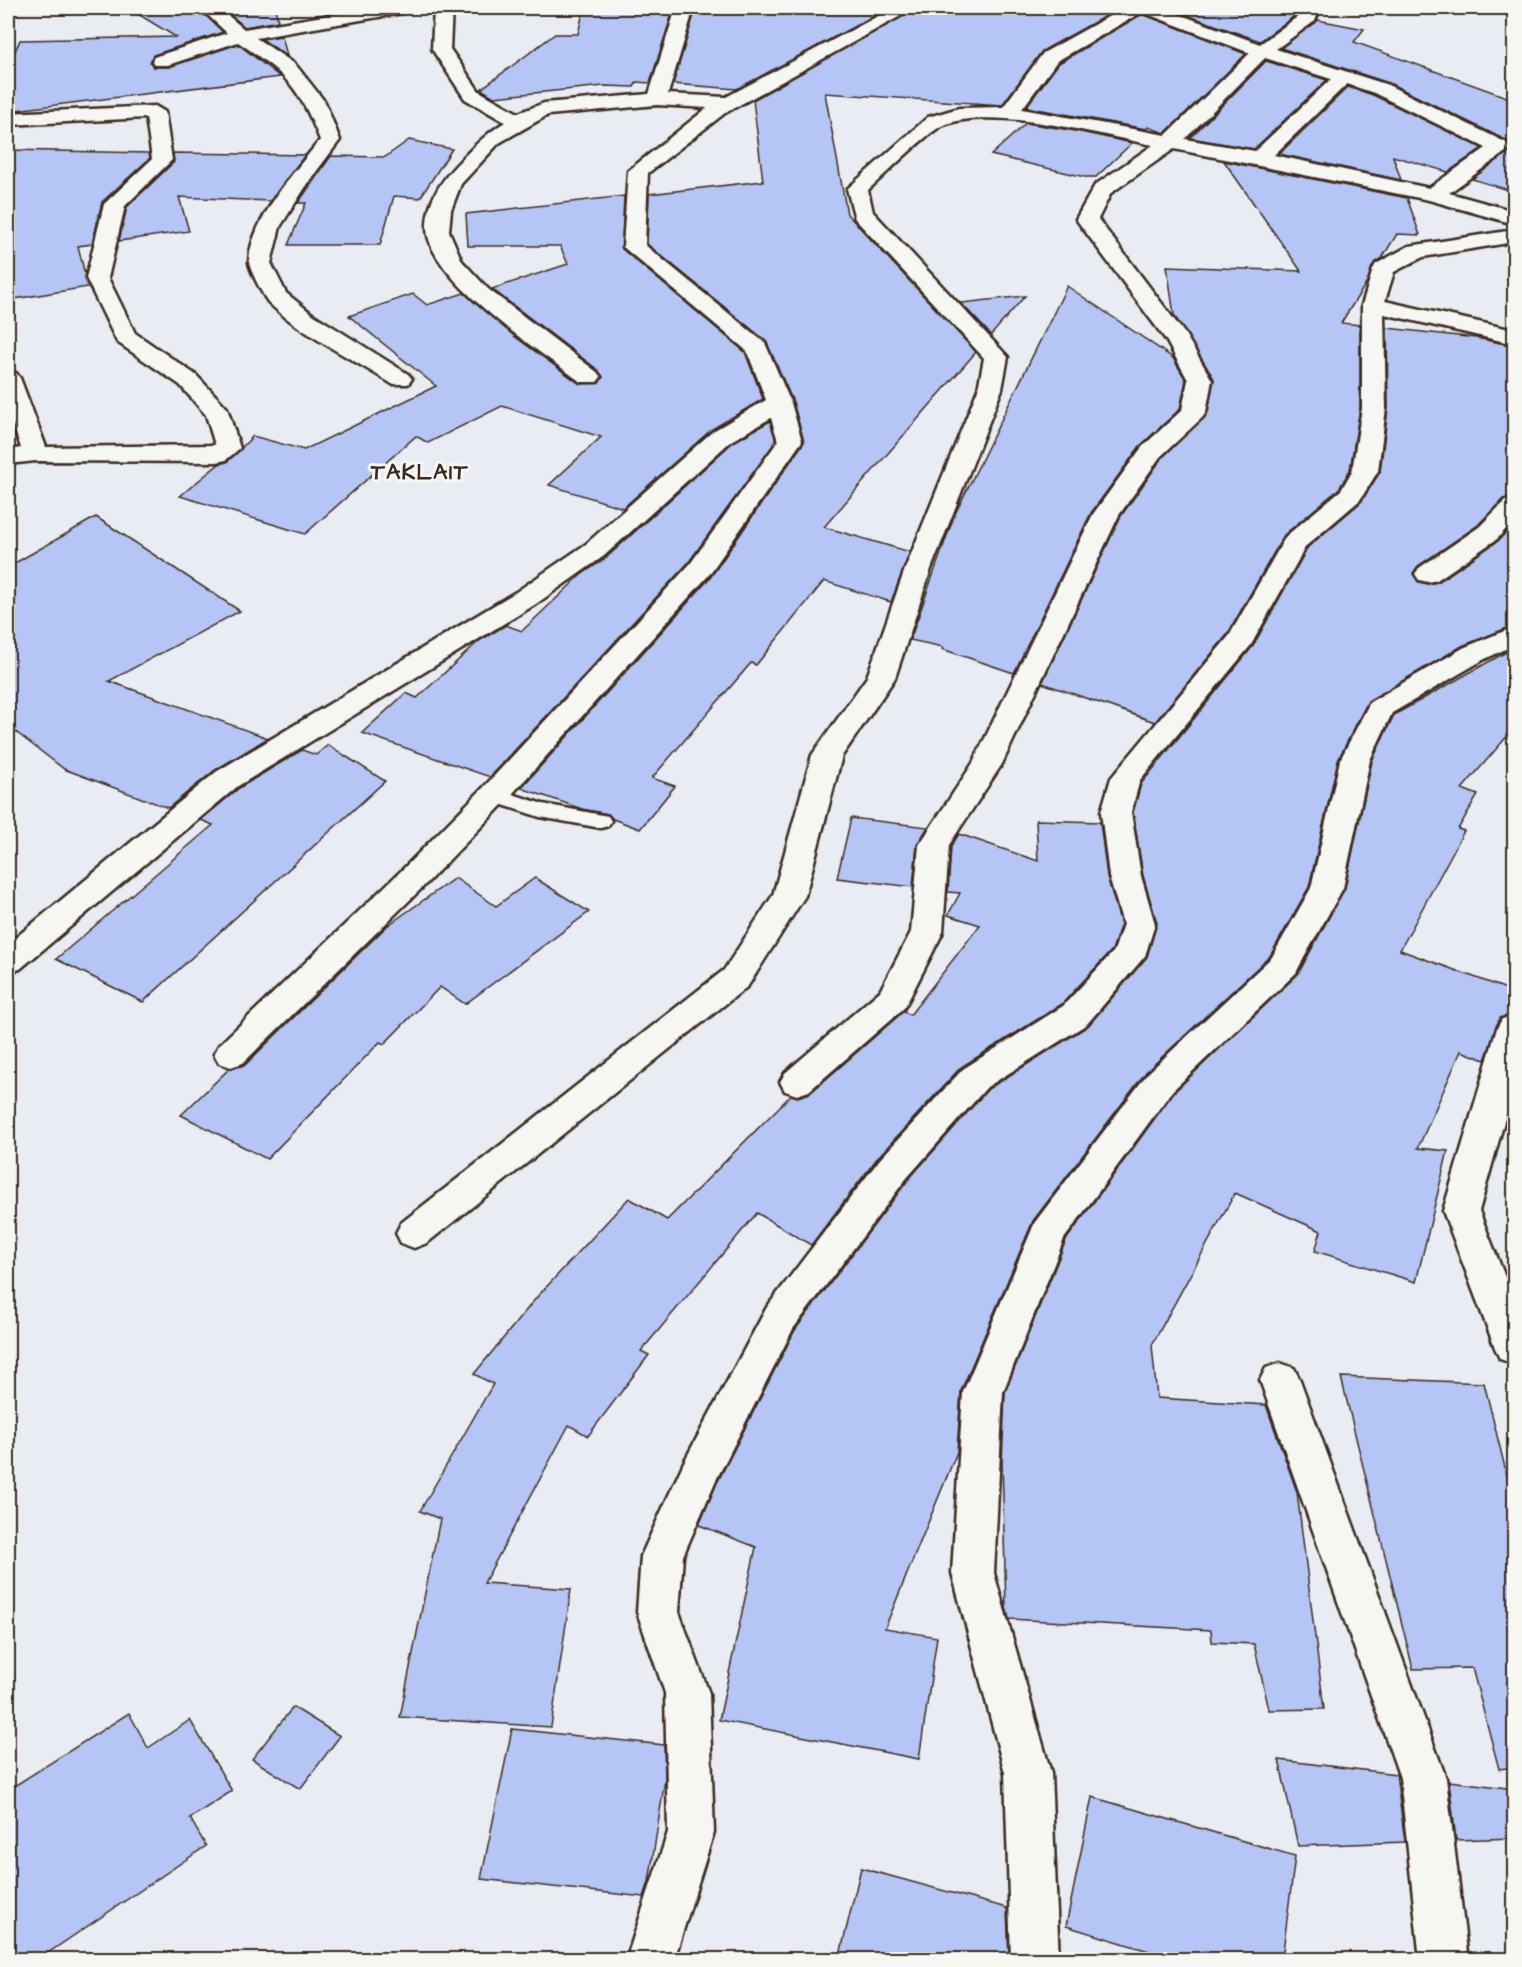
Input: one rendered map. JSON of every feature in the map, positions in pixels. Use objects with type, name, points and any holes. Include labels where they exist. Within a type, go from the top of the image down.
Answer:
[{"type":"street","points":[[209,8],[240,35],[288,68],[315,102],[330,141],[301,177],[269,227],[260,262],[276,297],[400,379]]},
{"type":"street","points":[[161,61],[240,35],[402,8]]},
{"type":"street","points":[[443,8],[441,49],[472,95],[519,122]]},
{"type":"street","points":[[657,99],[685,8]]},
{"type":"street","points":[[231,1054],[412,879],[494,795],[699,570],[790,441],[779,403],[757,348],[634,248],[638,171],[729,103],[906,8]]},
{"type":"street","points":[[1009,113],[1050,57],[1136,8]]},
{"type":"street","points":[[1147,8],[1262,51],[1381,89],[1500,147],[1433,195]]},
{"type":"street","points":[[1207,30],[1208,8]]},
{"type":"street","points":[[797,1082],[892,999],[927,932],[934,845],[987,764],[1106,514],[1150,452],[1194,412],[1200,380],[1183,349],[1087,219],[1102,189],[1169,143],[1262,51],[1309,17],[1311,8]]},
{"type":"street","points":[[1259,158],[1344,77]]},
{"type":"street","points":[[589,377],[480,294],[452,263],[438,231],[441,210],[451,182],[492,139],[544,109],[657,99],[729,103]]},
{"type":"street","points":[[8,119],[155,112],[162,160],[115,204],[97,278],[125,336],[195,388],[218,413],[228,448],[217,455],[36,454],[8,457]]},
{"type":"street","points":[[414,1233],[736,978],[789,896],[827,755],[881,678],[918,569],[990,389],[996,357],[863,214],[857,189],[935,121],[959,114],[1009,113],[1259,158],[1433,195],[1515,218]]},
{"type":"street","points":[[650,1959],[691,1833],[687,1693],[658,1612],[662,1556],[698,1475],[780,1318],[893,1169],[975,1078],[1075,1016],[1129,956],[1139,924],[1125,876],[1116,812],[1126,778],[1241,639],[1295,542],[1351,495],[1365,471],[1374,408],[1373,305],[1384,269],[1417,250],[1515,236]]},
{"type":"street","points":[[1373,305],[1515,337]]},
{"type":"street","points":[[8,378],[36,454]]},
{"type":"street","points":[[8,961],[227,779],[526,598],[595,550],[722,436],[779,403]]},
{"type":"street","points":[[1428,574],[1488,533],[1515,506]]},
{"type":"street","points":[[1035,1959],[1028,1773],[973,1573],[982,1392],[1048,1232],[1161,1082],[1284,965],[1327,888],[1355,760],[1380,708],[1473,654],[1515,635]]},
{"type":"street","points":[[1515,1028],[1461,1211],[1515,1348]]},
{"type":"street","points":[[1280,1380],[1423,1778],[1444,1959]]},
{"type":"lane","points":[[494,795],[540,810],[602,821]]},
{"type":"building","points":[[128,8],[198,8],[223,32],[153,55],[150,62],[154,67],[169,67],[238,44],[280,77],[8,111],[8,67],[20,40],[176,37]]},
{"type":"building","points":[[222,8],[275,8],[278,21],[245,27]]},
{"type":"building","points":[[584,8],[674,8],[650,83],[637,82],[634,87],[604,86],[494,97],[481,89],[555,34],[578,34]]},
{"type":"building","points":[[696,8],[889,8],[737,89],[673,84]]},
{"type":"building","points":[[917,8],[1120,8],[1042,51],[1002,105],[825,93],[847,214],[976,352],[824,527],[910,552],[891,602],[824,581],[756,665],[751,663],[652,778],[675,786],[640,829],[613,819],[608,814],[582,809],[521,788],[710,578],[804,442],[793,402],[766,341],[647,244],[649,194],[763,181],[753,100]]},
{"type":"building","points":[[1167,8],[1299,8],[1297,14],[1260,41]]},
{"type":"building","points":[[1142,14],[1246,54],[1165,133],[1148,127],[1146,129],[1026,107],[1059,63]]},
{"type":"building","points":[[1318,20],[1364,29],[1354,42],[1515,100],[1515,192],[1472,179],[1509,152],[1512,147],[1508,141],[1389,83],[1281,48]]},
{"type":"building","points":[[282,36],[287,56],[262,39]]},
{"type":"building","points":[[1266,61],[1327,80],[1254,149],[1190,138]]},
{"type":"building","points":[[1348,87],[1373,95],[1482,148],[1448,172],[1393,156],[1401,180],[1279,154]]},
{"type":"building","points":[[1026,123],[1132,143],[1096,177],[1085,177],[991,155]]},
{"type":"building","points":[[409,140],[452,149],[420,198],[394,196],[380,245],[288,245],[306,203],[298,203],[331,156],[385,157]]},
{"type":"building","points":[[8,150],[149,153],[150,158],[102,202],[92,244],[78,246],[88,287],[8,300]]},
{"type":"building","points":[[173,153],[305,155],[270,201],[179,197],[189,231],[119,241],[127,207],[174,162]]},
{"type":"building","points":[[1224,161],[1407,198],[1420,235],[1397,234],[1382,258],[1374,263],[1367,282],[1341,323],[1360,325],[1360,408],[1350,470],[1339,489],[1284,535],[1227,635],[1155,722],[1042,683],[1121,516],[1162,458],[1208,412],[1214,379],[1174,315],[1167,266],[1301,271]]},
{"type":"building","points":[[624,196],[622,249],[745,352],[763,399],[712,429],[623,508],[549,485],[601,437],[502,406],[428,443],[416,436],[305,534],[180,496],[219,464],[227,462],[253,436],[304,450],[436,386],[349,316],[413,294],[427,305],[464,293],[514,336],[580,384],[599,383],[603,377],[598,370],[492,289],[568,264],[560,246],[468,246],[466,214]]},
{"type":"building","points":[[1067,286],[1173,358],[1186,380],[1180,409],[1140,446],[1091,513],[1014,673],[942,649],[943,647],[910,640],[954,516]]},
{"type":"building","points":[[1025,296],[991,335],[961,303]]},
{"type":"building","points":[[1387,328],[1476,338],[1515,346],[1515,496],[1503,499],[1478,525],[1418,566],[1413,573],[1419,582],[1428,584],[1438,582],[1498,541],[1515,523],[1515,625],[1462,646],[1368,701],[1338,760],[1309,887],[1270,956],[1146,1072],[1033,1221],[961,1391],[957,1452],[885,1628],[937,1637],[919,1759],[719,1720],[756,1547],[699,1525],[717,1483],[795,1330],[908,1180],[988,1089],[1088,1026],[1147,957],[1157,923],[1143,876],[1133,812],[1141,784],[1253,646],[1308,547],[1361,502],[1380,472],[1388,408]]},
{"type":"building","points":[[770,421],[776,441],[688,563],[490,777],[362,733],[406,693],[417,698],[479,641],[506,625],[522,631],[581,575],[606,558],[732,443]]},
{"type":"building","points":[[96,517],[240,611],[109,681],[268,738],[215,770],[168,808],[64,769],[8,726],[8,567]]},
{"type":"building","points":[[1515,647],[1515,727],[1462,789],[1478,795],[1458,829],[1464,831],[1400,950],[1515,992],[1515,1014],[1500,1018],[1485,1060],[1461,1051],[1418,1148],[1448,1151],[1416,1282],[1315,1251],[1321,1231],[1235,1193],[1152,1345],[1157,1398],[1266,1405],[1297,1492],[1324,1709],[1269,1710],[1254,1644],[1212,1642],[1211,1630],[1009,1619],[1006,1607],[1002,1462],[1005,1392],[1066,1240],[1174,1092],[1298,974],[1345,888],[1372,761],[1394,715]]},
{"type":"building","points":[[328,745],[385,781],[143,1002],[56,959],[213,825],[201,820],[239,788],[302,750],[316,755]]},
{"type":"building","points":[[851,818],[928,827],[917,845],[913,887],[837,878]]},
{"type":"building","points":[[1036,820],[1100,822],[1107,876],[1121,924],[1112,950],[1062,1004],[961,1067],[878,1157],[811,1245],[757,1213],[641,1351],[649,1355],[588,1436],[569,1425],[484,1583],[571,1589],[551,1727],[400,1717],[440,1519],[420,1511],[493,1384],[474,1374],[537,1297],[629,1198],[667,1220],[791,1095],[798,1097],[810,1093],[904,1011],[910,1015],[980,925],[948,915],[960,893],[948,892],[951,846],[959,834],[1038,861]]},
{"type":"building","points":[[455,878],[496,906],[535,878],[589,912],[465,1004],[440,987],[384,1044],[380,1042],[267,1159],[181,1115],[229,1069],[245,1065],[387,926]]},
{"type":"building","points":[[1341,1377],[1484,1383],[1515,1508],[1515,1767],[1499,1769],[1472,1668],[1413,1669]]},
{"type":"building","points":[[293,1707],[340,1736],[300,1789],[252,1759]]},
{"type":"building","points":[[129,1713],[148,1748],[190,1720],[232,1791],[190,1818],[206,1846],[39,1959],[8,1959],[8,1790]]},
{"type":"building","points":[[512,1729],[664,1745],[665,1779],[649,1882],[644,1897],[481,1879]]},
{"type":"building","points":[[1279,1760],[1396,1774],[1405,1842],[1298,1846]]},
{"type":"building","points":[[1449,1781],[1515,1789],[1515,1838],[1456,1840]]},
{"type":"building","points":[[1092,1797],[1295,1856],[1282,1959],[1175,1959],[1066,1926]]},
{"type":"building","points":[[861,1868],[1007,1908],[1009,1959],[839,1959]]},
{"type":"district","name":"TAKLAIT","points":[[420,471]]}]
